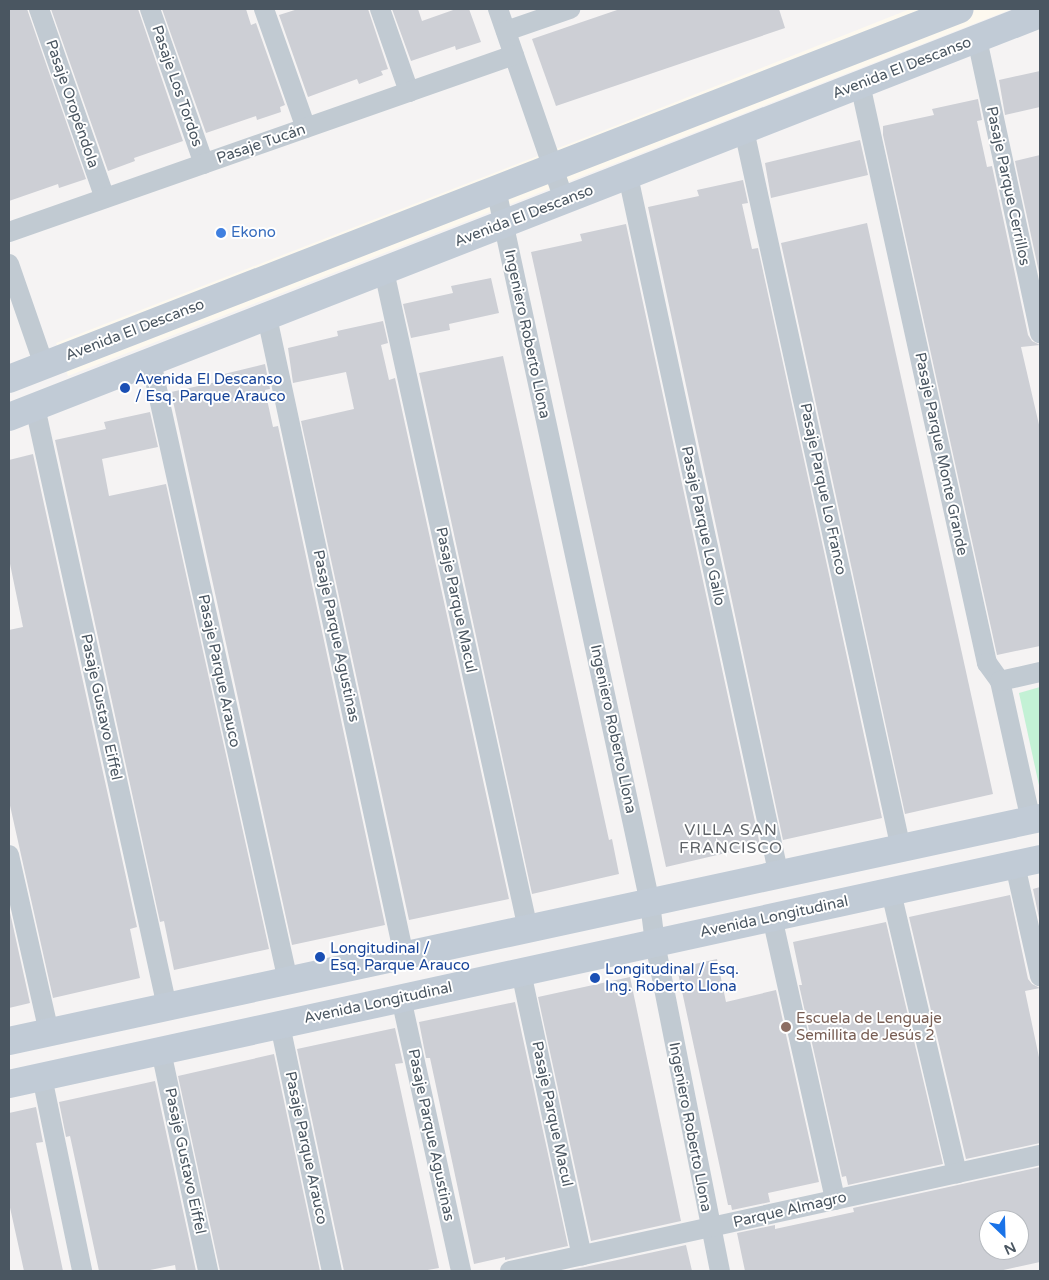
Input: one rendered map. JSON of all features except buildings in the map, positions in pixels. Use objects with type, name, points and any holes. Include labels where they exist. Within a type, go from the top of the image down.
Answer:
[{"type":"street","name":"Pasaje Oropéndola","points":[[39,9],[105,198]]},
{"type":"street","name":"Pasaje Los Tordos","points":[[150,9],[204,164]]},
{"type":"street","points":[[264,9],[306,128]]},
{"type":"street","points":[[380,9],[409,92]]},
{"type":"street","points":[[498,9],[564,200]]},
{"type":"street","points":[[506,31],[570,9]]},
{"type":"street","name":"Avenida El Descanso","points":[[9,379],[960,9]]},
{"type":"street","name":"Avenida El Descanso","points":[[9,418],[1040,14]]},
{"type":"street","name":"Pasaje Parque Cerrillos","points":[[977,39],[1040,333]]},
{"type":"street","name":"Pasaje Tucán","points":[[9,232],[514,56]]},
{"type":"street","name":"Pasaje Parque Monte Grande","points":[[860,84],[987,662],[1000,681],[1036,819]]},
{"type":"street","name":"Pasaje Parque Lo Franco","points":[[744,130],[901,849]]},
{"type":"street","name":"Pasaje Parque Lo Gallo","points":[[628,176],[779,876]]},
{"type":"street","name":"Ingeniero Roberto Llona","points":[[496,189],[650,903],[655,943],[720,1271]]},
{"type":"street","points":[[9,268],[44,365]]},
{"type":"street","name":"Pasaje Parque Macul","points":[[384,271],[528,929]]},
{"type":"street","name":"Pasaje Parque Agustinas","points":[[267,317],[404,956]]},
{"type":"street","name":"Pasaje Parque Arauco","points":[[151,362],[288,981]]},
{"type":"street","name":"Pasaje Gustavo Eiffel","points":[[35,407],[168,1007]]},
{"type":"street","points":[[1000,681],[1040,672]]},
{"type":"street","points":[[9,1041],[1036,819]]},
{"type":"street","points":[[9,855],[49,1032]]},
{"type":"street","points":[[1028,862],[1040,976]]},
{"type":"street","name":"Avenida Longitudinal","points":[[9,1084],[1028,862]]},
{"type":"street","points":[[891,892],[957,1173]]},
{"type":"street","points":[[772,917],[836,1200]]},
{"type":"street","name":"Pasaje Parque Macul","points":[[521,972],[582,1256]]},
{"type":"street","name":"Pasaje Parque Agustinas","points":[[401,998],[461,1271]]},
{"type":"street","name":"Pasaje Parque Arauco","points":[[280,1025],[332,1271]]},
{"type":"street","name":"Pasaje Gustavo Eiffel","points":[[161,1050],[208,1271]]},
{"type":"street","points":[[42,1077],[82,1271]]},
{"type":"street","name":"Parque Almagro","points":[[510,1271],[1040,1155]]},
{"type":"shaded area","points":[[910,9],[1012,9],[68,376],[56,343],[615,126]]},
{"type":"green space","points":[[1040,687],[1040,790],[1019,693]]},
{"type":"place","name":"Ekono","points":[[221,233]]},
{"type":"place","name":"Avenida El Descanso / Esq. Parque Arauco","points":[[125,388]]},
{"type":"place","name":"Longitudinal / Esq. Parque Arauco","points":[[320,957]]},
{"type":"place","name":"Longitudinal / Esq. Ing. Roberto Llona","points":[[595,978]]},
{"type":"place","name":"Escuela de Lenguaje Semillita de Jesús 2","points":[[786,1027]]},
{"type":"district","name":"VILLA SAN FRANCISCO","points":[[731,839]]}]
